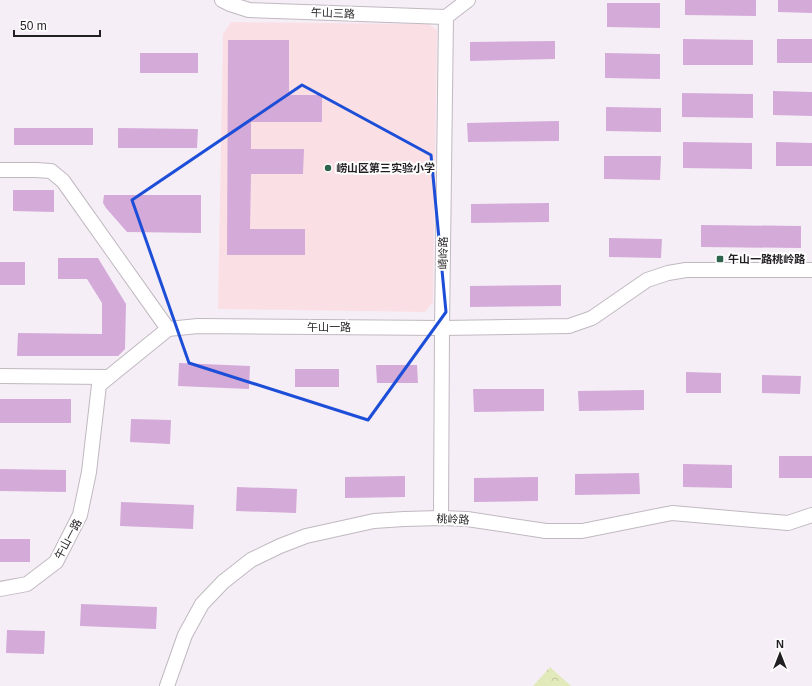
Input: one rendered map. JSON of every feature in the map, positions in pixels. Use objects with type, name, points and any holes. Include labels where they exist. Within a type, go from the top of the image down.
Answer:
[{"type":"street","name":"午山三路","points":[[222,0],[249,10],[446,17]]},
{"type":"street","points":[[446,17],[468,0]]},
{"type":"street","name":"崎岭路","points":[[442,518],[442,328],[446,17]]},
{"type":"street","points":[[0,170],[51,171],[63,180],[168,329]]},
{"type":"street","name":"午山一路","points":[[0,589],[27,584],[56,562],[80,515],[89,472],[99,385],[168,329],[198,326],[442,328],[569,326],[592,318],[647,280],[668,272],[686,270],[812,270]]},
{"type":"street","points":[[0,376],[108,377]]},
{"type":"street","name":"桃岭路","points":[[167,686],[185,635],[202,604],[223,582],[251,560],[280,546],[306,536],[374,521],[442,518],[467,519],[546,531],[582,531],[672,513],[788,523],[812,514]]},
{"type":"highlighted area","points":[[302,85],[431,155],[446,312],[368,420],[189,363],[132,200]]},
{"type":"shaded area","name":"崂山区第三实验小学","points":[[231,22],[429,24],[437,30],[433,302],[425,312],[218,309],[223,34]]},
{"type":"green space","points":[[550,667],[571,686],[533,686]]},
{"type":"building","points":[[685,0],[756,0],[756,16],[685,15]]},
{"type":"building","points":[[778,0],[812,0],[812,13],[778,12]]},
{"type":"building","points":[[607,3],[660,3],[660,28],[607,27]]},
{"type":"building","points":[[683,39],[753,40],[753,65],[683,65]]},
{"type":"building","points":[[777,39],[812,39],[812,63],[777,63]]},
{"type":"building","points":[[228,40],[289,40],[289,95],[322,95],[322,122],[251,122],[251,149],[304,149],[303,174],[251,174],[250,229],[305,229],[305,255],[227,255]]},
{"type":"building","points":[[555,41],[555,59],[470,61],[470,42]]},
{"type":"building","points":[[140,53],[198,53],[198,73],[140,73]]},
{"type":"building","points":[[605,53],[660,54],[660,79],[605,78]]},
{"type":"building","points":[[773,91],[812,92],[812,116],[773,115]]},
{"type":"building","points":[[682,93],[753,94],[753,118],[682,117]]},
{"type":"building","points":[[606,107],[661,108],[661,132],[606,131]]},
{"type":"building","points":[[559,121],[559,141],[468,142],[467,123]]},
{"type":"building","points":[[14,128],[93,128],[93,145],[14,145]]},
{"type":"building","points":[[118,128],[198,129],[197,148],[118,148]]},
{"type":"building","points":[[683,142],[752,143],[752,169],[683,168]]},
{"type":"building","points":[[776,142],[812,143],[812,166],[776,166]]},
{"type":"building","points":[[604,156],[661,156],[660,180],[604,179]]},
{"type":"building","points":[[13,190],[54,190],[54,212],[13,211]]},
{"type":"building","points":[[104,195],[201,195],[201,233],[127,232],[106,208],[103,203]]},
{"type":"building","points":[[549,203],[549,222],[471,223],[471,204]]},
{"type":"building","points":[[701,225],[801,226],[801,248],[701,247]]},
{"type":"building","points":[[609,238],[662,239],[661,258],[609,257]]},
{"type":"building","points":[[58,258],[98,258],[126,304],[125,349],[118,356],[17,356],[18,333],[102,334],[102,303],[87,279],[58,279]]},
{"type":"building","points":[[0,262],[25,262],[25,285],[0,285]]},
{"type":"building","points":[[561,285],[561,306],[470,307],[470,286]]},
{"type":"building","points":[[179,363],[250,366],[249,389],[178,386]]},
{"type":"building","points":[[376,365],[417,365],[418,383],[377,383]]},
{"type":"building","points":[[295,369],[339,369],[339,387],[295,387]]},
{"type":"building","points":[[686,372],[721,373],[721,393],[686,393]]},
{"type":"building","points":[[762,375],[801,376],[800,394],[762,393]]},
{"type":"building","points":[[473,389],[544,389],[544,411],[474,412]]},
{"type":"building","points":[[644,390],[644,410],[579,411],[578,391]]},
{"type":"building","points":[[0,399],[71,399],[71,423],[0,423]]},
{"type":"building","points":[[131,419],[171,420],[170,444],[130,442]]},
{"type":"building","points":[[779,456],[812,456],[812,478],[779,478]]},
{"type":"building","points":[[683,464],[732,465],[732,488],[683,487]]},
{"type":"building","points":[[0,469],[66,470],[66,492],[0,491]]},
{"type":"building","points":[[639,473],[640,494],[575,495],[575,474]]},
{"type":"building","points":[[405,476],[405,497],[345,498],[345,477]]},
{"type":"building","points":[[538,477],[538,501],[474,502],[474,478]]},
{"type":"building","points":[[237,487],[297,489],[296,513],[236,511]]},
{"type":"building","points":[[121,502],[194,505],[193,529],[120,526]]},
{"type":"building","points":[[0,539],[30,539],[30,562],[0,562]]},
{"type":"building","points":[[81,604],[157,607],[156,629],[80,626]]},
{"type":"building","points":[[7,630],[45,631],[44,654],[6,653]]},
{"type":"place","name":"崂山区第三实验小学","points":[[328,168]]},
{"type":"place","name":"午山一路桃岭路","points":[[720,259]]}]
